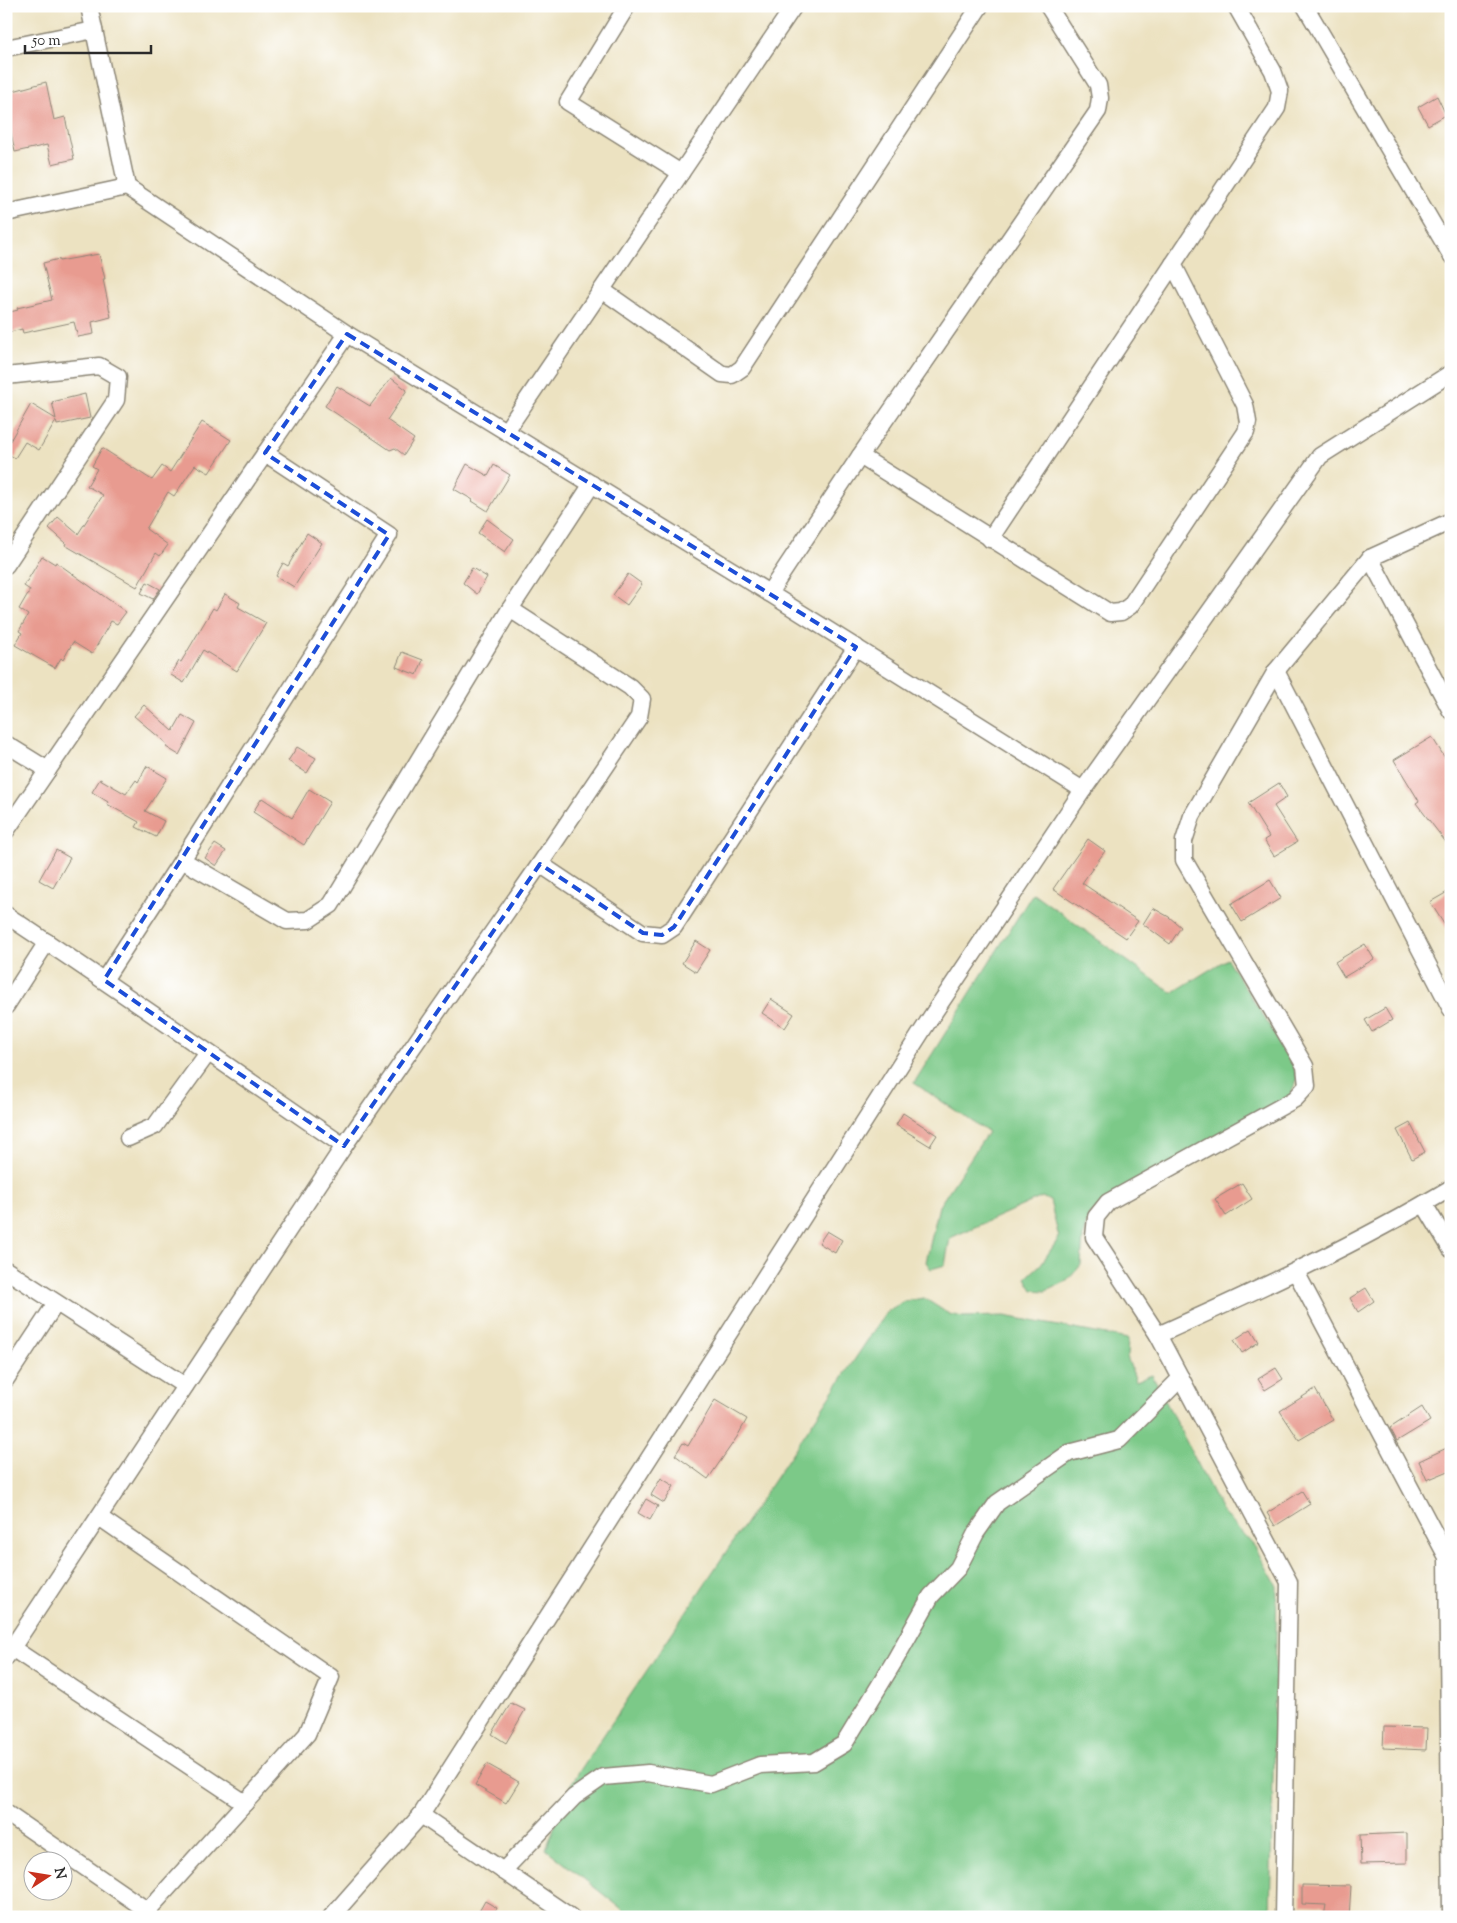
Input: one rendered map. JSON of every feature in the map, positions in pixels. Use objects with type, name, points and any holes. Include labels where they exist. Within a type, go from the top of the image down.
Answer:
[{"type":"street","points":[[89,6],[127,187],[347,334],[769,592],[1083,790]]},
{"type":"street","points":[[628,6],[568,102],[681,173]]},
{"type":"street","points":[[506,431],[794,6]]},
{"type":"street","points":[[602,290],[722,374],[732,375],[742,368],[980,6]]},
{"type":"street","points":[[769,592],[860,456],[1098,111],[1100,98],[1098,85],[1048,6]]},
{"type":"street","points":[[990,539],[1277,108],[1280,91],[1273,70],[1236,6]]},
{"type":"street","points":[[1305,6],[1451,255]]},
{"type":"street","points":[[6,48],[94,30]]},
{"type":"street","points":[[6,214],[127,187]]},
{"type":"street","points":[[860,456],[1110,613],[1121,612],[1130,606],[1246,432],[1248,422],[1245,405],[1173,264]]},
{"type":"street","points":[[6,831],[347,334]]},
{"type":"street","points":[[6,376],[99,366],[118,377],[116,400],[6,565]]},
{"type":"street","points":[[330,1917],[421,1814],[931,1016],[1083,790],[1320,456],[1451,373]]},
{"type":"street","points":[[104,980],[389,536],[265,453]]},
{"type":"street","points":[[182,860],[287,921],[308,920],[331,905],[510,609],[592,484]]},
{"type":"street","points":[[1283,1917],[1290,1582],[1158,1335],[1094,1237],[1096,1217],[1108,1202],[1295,1099],[1307,1086],[1305,1066],[1184,860],[1184,841],[1192,816],[1276,671],[1370,558],[1451,521]]},
{"type":"street","points":[[1370,558],[1451,711]]},
{"type":"street","points":[[245,1803],[9,1652],[344,1146],[540,864],[639,717],[642,699],[630,687],[510,609]]},
{"type":"street","points":[[540,864],[643,933],[662,935],[674,927],[856,647]]},
{"type":"street","points":[[1276,671],[1451,1009]]},
{"type":"street","points":[[6,744],[48,770]]},
{"type":"street","points":[[6,915],[104,980],[344,1146]]},
{"type":"street","points":[[6,1006],[47,942]]},
{"type":"street","points":[[128,1138],[155,1126],[208,1053]]},
{"type":"street","points":[[1158,1335],[1296,1272],[1451,1188]]},
{"type":"street","points":[[1424,1204],[1451,1250]]},
{"type":"street","points":[[6,1270],[185,1386]]},
{"type":"street","points":[[1296,1272],[1447,1557],[1451,1912]]},
{"type":"street","points":[[6,1379],[56,1303]]},
{"type":"street","points":[[503,1871],[574,1797],[603,1777],[648,1772],[711,1784],[760,1765],[814,1762],[844,1744],[931,1596],[958,1568],[976,1533],[997,1503],[1069,1453],[1119,1440],[1181,1378]]},
{"type":"street","points":[[6,1813],[145,1914],[307,1734],[331,1677],[99,1517]]},
{"type":"street","points":[[421,1814],[570,1917]]},
{"type":"highlighted area","points":[[347,334],[856,647],[674,927],[662,935],[643,933],[540,864],[344,1146],[104,980],[389,535],[265,453]]},
{"type":"green space","points":[[1033,893],[1172,993],[1227,959],[1293,1063],[1297,1080],[1290,1096],[1089,1215],[1083,1236],[1081,1265],[1067,1281],[1046,1291],[1033,1290],[1026,1278],[1041,1264],[1059,1238],[1050,1201],[1042,1197],[950,1238],[945,1265],[931,1269],[926,1262],[939,1206],[988,1132],[914,1083]]},
{"type":"green space","points":[[924,1298],[949,1314],[963,1317],[1005,1316],[1128,1339],[1127,1357],[1136,1381],[1152,1375],[1222,1511],[1255,1547],[1277,1586],[1270,1917],[632,1917],[546,1849],[571,1784],[887,1311],[905,1301]]},
{"type":"building","points":[[46,82],[54,120],[65,117],[74,159],[52,164],[47,145],[15,152],[6,109],[6,93]]},
{"type":"building","points":[[1437,96],[1446,115],[1428,125],[1418,107]]},
{"type":"building","points":[[99,254],[111,317],[92,322],[94,334],[78,337],[74,322],[23,333],[22,329],[6,333],[6,313],[18,310],[17,308],[52,300],[43,263]]},
{"type":"building","points":[[391,378],[407,390],[387,420],[414,439],[404,455],[395,448],[390,450],[325,406],[337,386],[370,406]]},
{"type":"building","points":[[85,394],[90,418],[57,425],[56,421],[39,450],[25,442],[15,458],[6,453],[6,448],[31,404],[56,419],[52,402]]},
{"type":"building","points":[[202,422],[231,440],[209,473],[195,465],[174,496],[168,492],[146,529],[168,545],[160,556],[156,553],[137,587],[65,545],[66,543],[49,528],[58,517],[78,534],[103,495],[87,486],[97,469],[92,466],[102,448],[152,480],[162,466],[170,472]]},
{"type":"building","points":[[467,464],[488,476],[494,465],[510,475],[488,511],[454,489]]},
{"type":"building","points":[[487,519],[514,539],[505,552],[478,533]]},
{"type":"building","points":[[307,533],[322,543],[294,587],[276,576],[283,563],[288,566]]},
{"type":"building","points":[[42,556],[55,564],[56,562],[126,612],[117,624],[111,621],[92,654],[73,642],[63,660],[61,658],[55,668],[15,645],[22,633],[19,631],[28,615],[19,609],[30,590],[24,586]]},
{"type":"building","points":[[472,568],[487,577],[477,594],[463,583]]},
{"type":"building","points":[[628,574],[642,584],[627,605],[613,595]]},
{"type":"building","points":[[147,582],[160,589],[153,599],[141,593]]},
{"type":"building","points":[[225,594],[240,603],[238,607],[266,623],[237,671],[203,650],[184,683],[171,675],[179,661],[181,662],[213,608],[216,610]]},
{"type":"building","points":[[402,652],[423,660],[417,675],[396,667]]},
{"type":"building","points":[[144,705],[173,731],[182,715],[196,723],[179,755],[166,747],[167,744],[134,716]]},
{"type":"building","points":[[1432,737],[1445,758],[1451,754],[1451,849],[1416,803],[1419,801],[1394,760]]},
{"type":"building","points":[[297,747],[316,758],[307,773],[288,761]]},
{"type":"building","points":[[147,766],[167,778],[145,811],[164,821],[156,837],[136,827],[139,822],[107,804],[108,802],[92,792],[100,779],[126,794],[136,780],[138,782]]},
{"type":"building","points":[[1279,783],[1287,797],[1274,806],[1297,842],[1274,856],[1264,840],[1269,837],[1248,803]]},
{"type":"building","points":[[309,789],[330,802],[304,845],[253,812],[262,798],[292,818]]},
{"type":"building","points":[[1088,839],[1105,851],[1082,883],[1138,921],[1126,938],[1053,889]]},
{"type":"building","points":[[215,844],[226,851],[216,866],[205,858]]},
{"type":"building","points":[[56,850],[70,858],[53,888],[39,880]]},
{"type":"building","points":[[1270,880],[1281,898],[1242,922],[1231,904]]},
{"type":"building","points":[[1451,890],[1451,935],[1430,902]]},
{"type":"building","points":[[1153,908],[1169,917],[1181,927],[1170,944],[1143,924]]},
{"type":"building","points":[[696,941],[710,950],[696,972],[682,963]]},
{"type":"building","points":[[1365,944],[1374,959],[1344,977],[1335,962]]},
{"type":"building","points":[[771,999],[794,1014],[785,1028],[762,1013]]},
{"type":"building","points":[[1385,1008],[1392,1020],[1372,1032],[1365,1020]]},
{"type":"building","points":[[903,1113],[937,1135],[930,1146],[896,1125]]},
{"type":"building","points":[[1410,1123],[1425,1152],[1412,1159],[1397,1130]]},
{"type":"building","points":[[1242,1183],[1252,1199],[1226,1216],[1215,1199]]},
{"type":"building","points":[[827,1231],[842,1240],[835,1253],[819,1243]]},
{"type":"building","points":[[1366,1288],[1374,1301],[1358,1312],[1350,1298]]},
{"type":"building","points":[[1251,1329],[1259,1342],[1242,1353],[1234,1340]]},
{"type":"building","points":[[1276,1368],[1283,1379],[1265,1390],[1258,1379]]},
{"type":"building","points":[[1315,1389],[1333,1420],[1299,1440],[1280,1411]]},
{"type":"building","points":[[715,1400],[747,1419],[708,1479],[675,1455],[683,1443],[688,1446]]},
{"type":"building","points":[[1422,1407],[1430,1421],[1397,1441],[1390,1428]]},
{"type":"building","points":[[1451,1446],[1451,1470],[1427,1480],[1419,1461]]},
{"type":"building","points":[[661,1478],[674,1486],[664,1503],[651,1495]]},
{"type":"building","points":[[1302,1491],[1310,1504],[1275,1526],[1267,1513]]},
{"type":"building","points":[[646,1499],[658,1506],[650,1520],[638,1513]]},
{"type":"building","points":[[511,1703],[525,1710],[506,1743],[492,1734]]},
{"type":"building","points":[[1384,1727],[1427,1728],[1426,1750],[1383,1748]]},
{"type":"building","points":[[487,1764],[519,1782],[506,1803],[475,1785]]},
{"type":"building","points":[[1407,1833],[1407,1863],[1361,1864],[1360,1835]]},
{"type":"building","points":[[1302,1885],[1351,1886],[1349,1917],[1324,1917],[1326,1905],[1302,1904]]},
{"type":"building","points":[[485,1901],[497,1908],[492,1917],[476,1917]]}]
